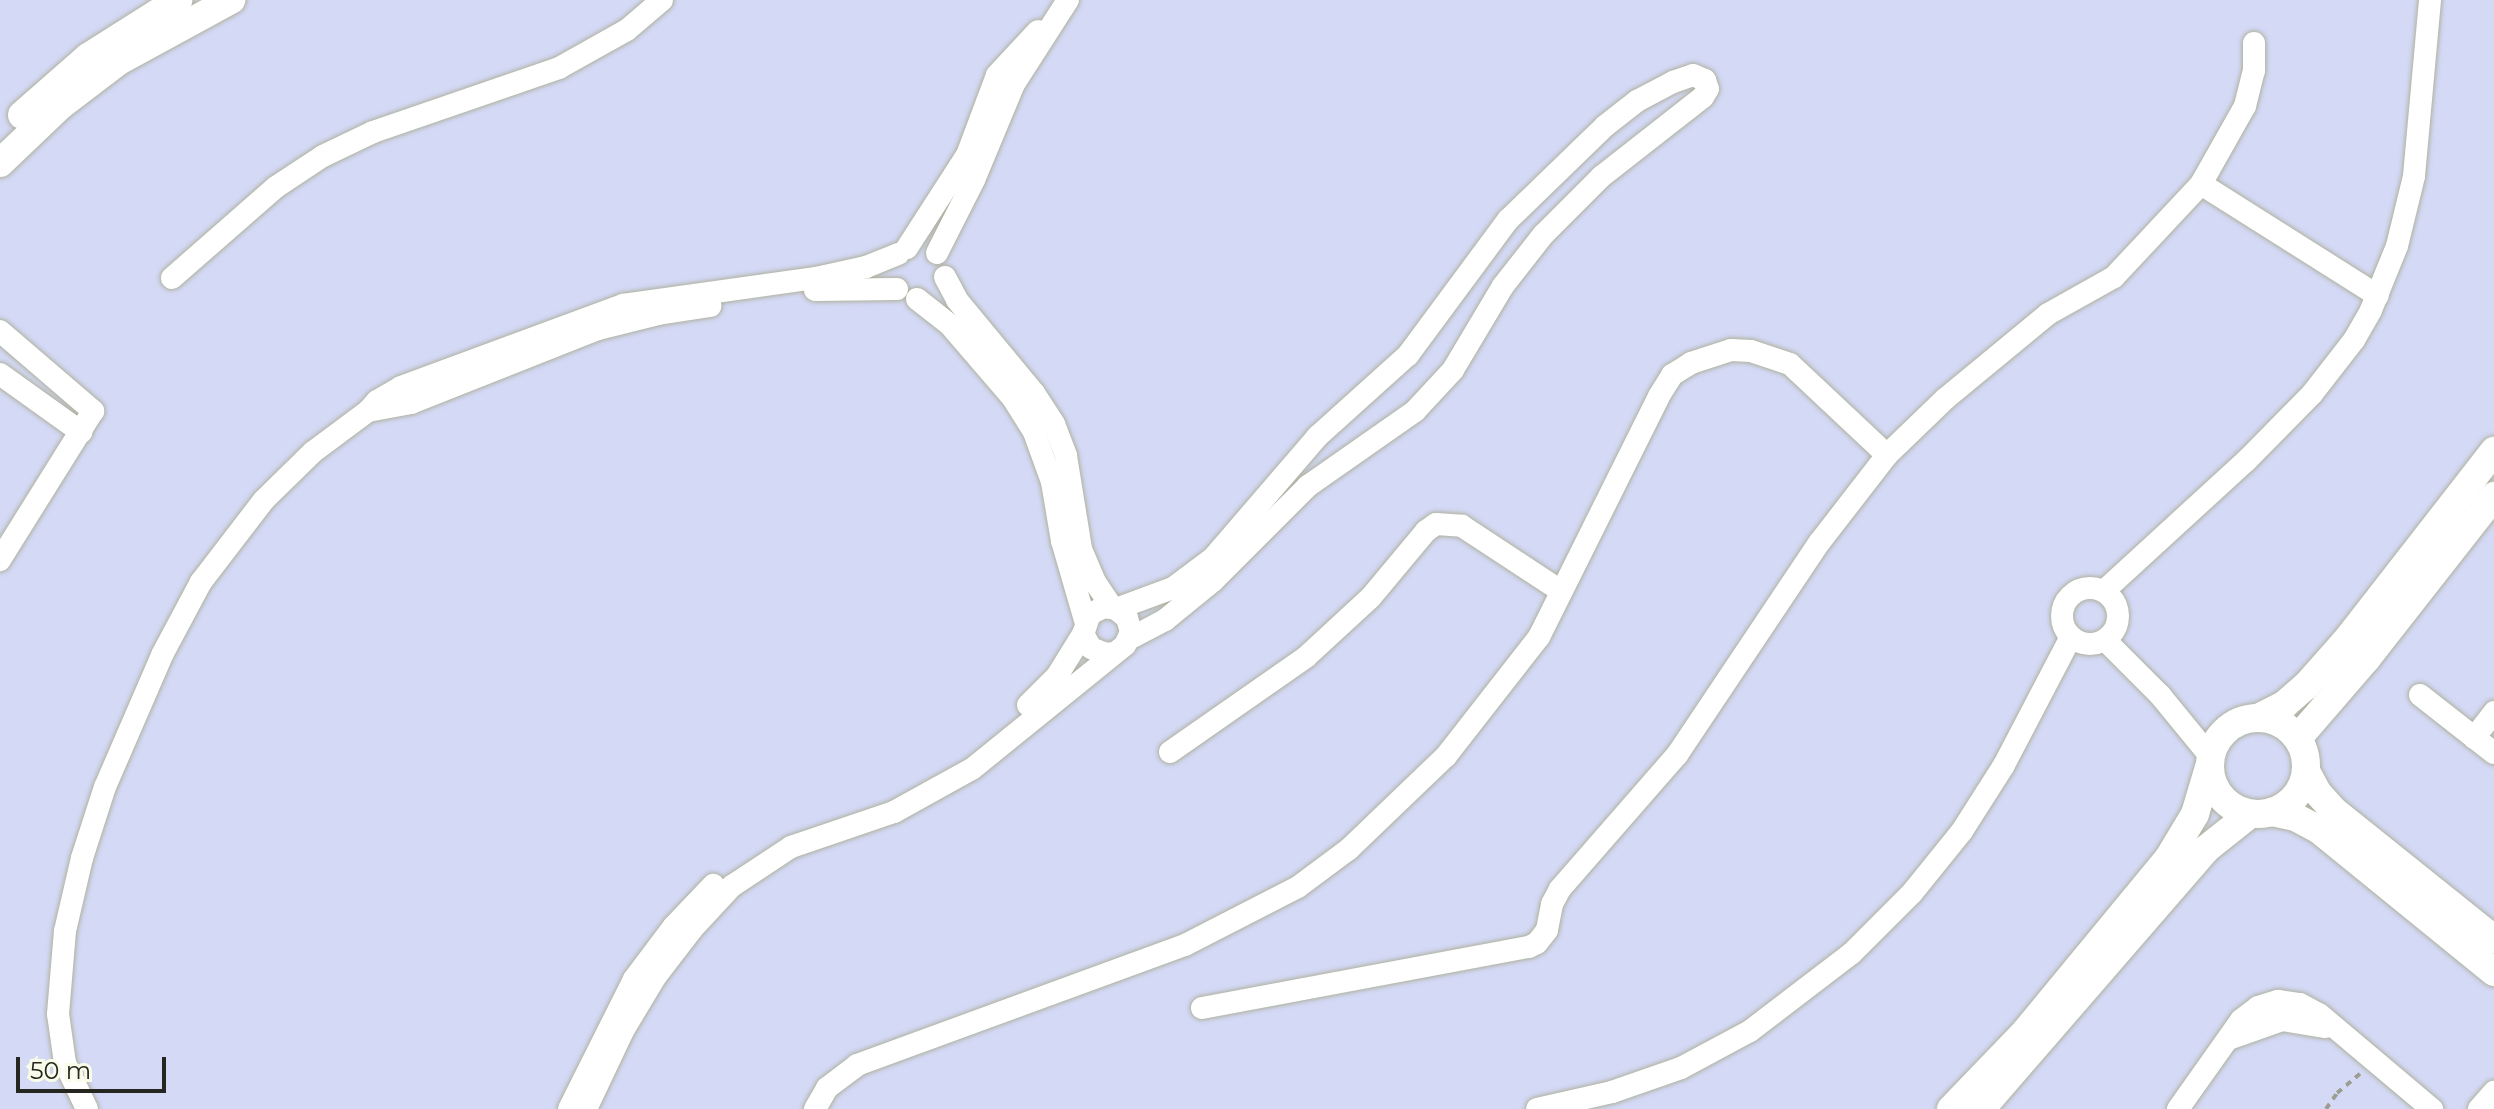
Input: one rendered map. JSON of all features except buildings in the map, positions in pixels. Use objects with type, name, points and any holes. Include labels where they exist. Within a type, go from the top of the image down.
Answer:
[{"type":"street","points":[[0,138],[39,98],[88,57],[178,0]]},
{"type":"street","points":[[0,163],[61,105],[119,61],[231,0]]},
{"type":"street","points":[[172,278],[276,187],[323,156],[373,132],[559,68],[608,43],[662,0]]},
{"type":"street","points":[[569,1109],[634,979],[674,926],[709,889],[749,857],[797,831],[908,790],[950,767],[1046,688],[1067,663],[1084,627],[1096,609],[1114,608],[1173,588],[1213,558],[1335,418],[1380,383],[1408,355],[1508,220],[1605,126],[1637,101],[1673,82],[1693,75],[1705,80],[1708,89],[1703,97],[1601,177],[1543,235],[1503,286],[1453,370],[1415,411],[1392,431],[1317,479],[1182,607],[1106,654],[1091,648],[1084,627],[1062,541],[1052,482],[1034,432],[1012,397],[943,317],[907,294],[891,268],[962,165],[992,110],[1068,0]]},
{"type":"street","points":[[2104,591],[2246,461],[2312,394],[2354,340],[2378,296],[2397,246],[2414,176],[2430,0]]},
{"type":"street","points":[[1202,1008],[1529,947],[1537,943],[1547,930],[1552,904],[1560,889],[1677,755],[1819,543],[1887,455],[1945,399],[2048,314],[2114,277],[2201,184],[2245,106],[2254,71],[2254,43]]},
{"type":"street","points":[[937,253],[974,180],[992,110]]},
{"type":"street","points":[[2201,184],[2378,296]]},
{"type":"street","points":[[87,1109],[65,1063],[59,987],[73,894],[105,787],[162,655],[220,553],[288,475],[368,411],[411,403],[628,320],[795,287],[923,246],[937,253],[957,300],[1034,393],[1054,424],[1070,471],[1081,549],[1095,582],[1114,608],[1127,618],[1122,646],[996,751],[946,786],[894,812],[791,847],[732,886],[692,929],[656,976],[624,1029],[586,1109]]},
{"type":"street","points":[[795,287],[932,295],[945,277]]},
{"type":"street","points":[[0,331],[93,411],[0,560]]},
{"type":"street","points":[[815,1109],[827,1088],[857,1065],[1185,945],[1298,887],[1383,819],[1446,756],[1539,637],[1672,375],[1710,354],[1751,351],[1790,364],[1887,455]]},
{"type":"street","points":[[0,374],[81,432]]},
{"type":"street","points":[[1951,1109],[2026,1031],[2168,859],[2195,814],[2210,761],[2227,729],[2285,704],[2306,686],[2356,629],[2494,451]]},
{"type":"street","points":[[2298,738],[2367,658],[2494,496]]},
{"type":"street","points":[[1170,752],[1306,657],[1371,597],[1426,531],[1436,524],[1462,526],[1561,591]]},
{"type":"street","points":[[2077,590],[2104,591],[2112,596],[2119,613],[2116,629],[2105,640],[2084,644],[2071,637],[2062,621],[2064,603],[2077,590]]},
{"type":"street","points":[[1537,1109],[1612,1092],[1681,1068],[1750,1031],[1852,953],[1912,893],[1962,831],[2004,765],[2071,637]]},
{"type":"street","points":[[2105,640],[2160,695],[2210,761],[2221,798],[2261,813],[2295,817],[2318,829],[2494,972]]},
{"type":"street","points":[[2420,695],[2494,753]]},
{"type":"street","points":[[2474,738],[2494,712]]},
{"type":"street","points":[[2258,718],[2281,723],[2298,738],[2306,771],[2317,792],[2334,811],[2494,939]]},
{"type":"street","points":[[1981,1109],[2206,849],[2261,813],[2299,793],[2306,771]]},
{"type":"street","points":[[2178,1109],[2231,1038],[2282,1020],[2331,1027],[2432,1109]]},
{"type":"street","points":[[2479,1109],[2494,1092]]},
{"type":"path","points":[[2326,1109],[2337,1093],[2374,1062]]},
{"type":"shaded area","points":[[0,0],[2494,0],[2494,1109],[0,1109]]}]
